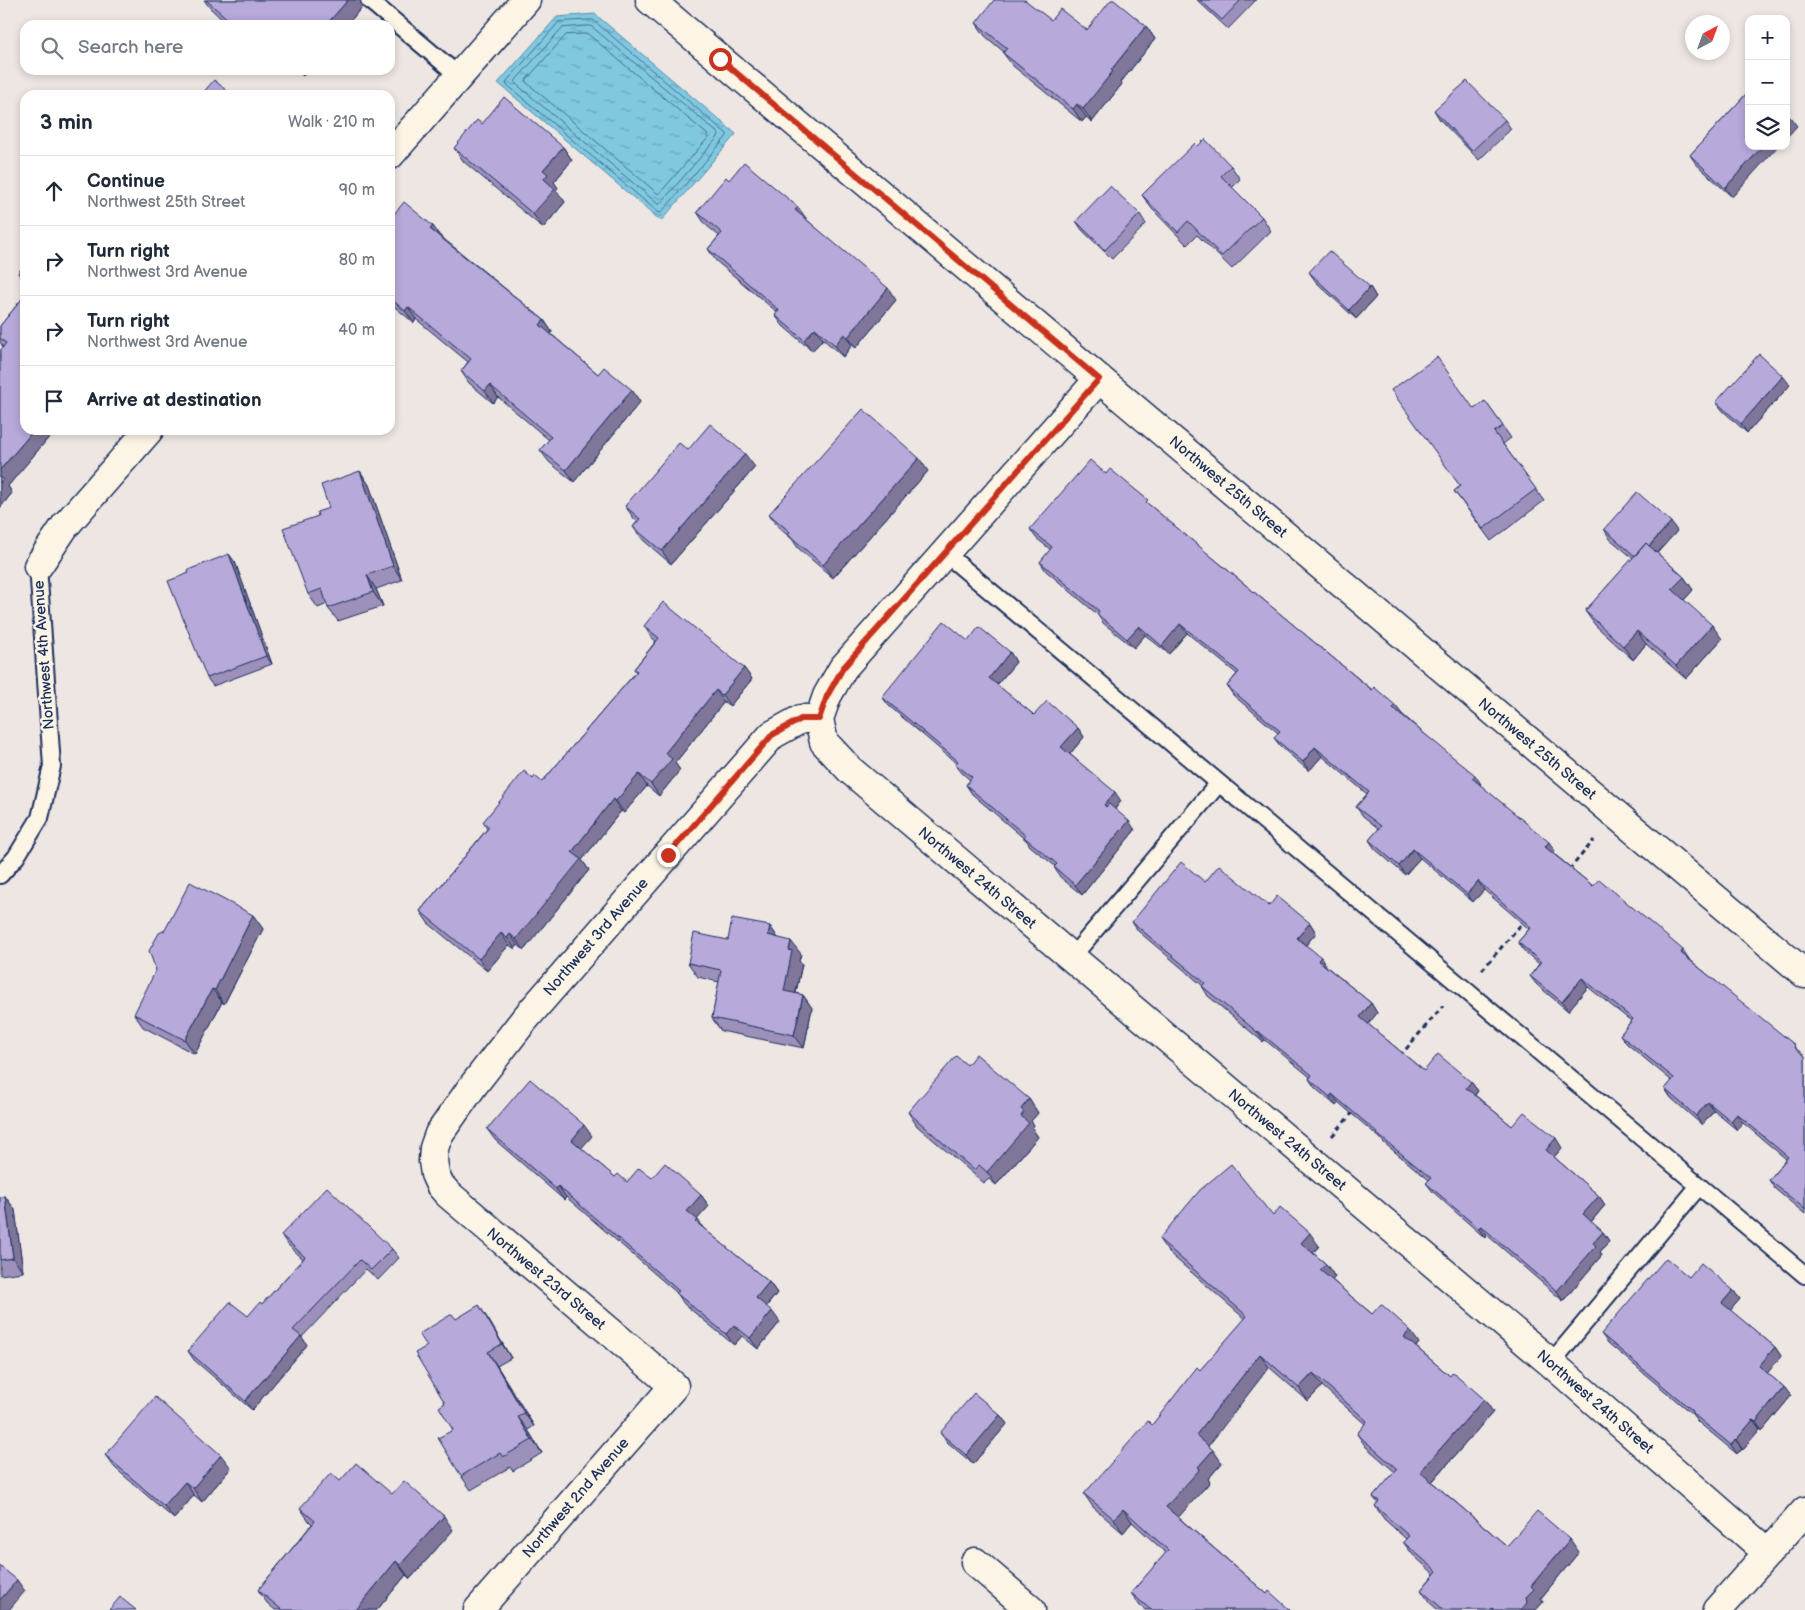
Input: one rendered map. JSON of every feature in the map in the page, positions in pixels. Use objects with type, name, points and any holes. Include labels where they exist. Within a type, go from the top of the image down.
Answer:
[{"type":"street","points":[[395,149],[526,0]]},
{"type":"street","name":"Northwest 25th Street","points":[[650,0],[1805,974]]},
{"type":"street","points":[[819,719],[827,696],[843,668],[1099,379]]},
{"type":"street","name":"Northwest 4th Avenue","points":[[38,566],[65,526],[145,435]]},
{"type":"street","name":"Northwest 3rd Avenue","points":[[433,1161],[434,1148],[439,1134],[524,1020],[765,742],[772,735],[801,719],[819,719]]},
{"type":"street","name":"Northwest 24th Street","points":[[819,719],[824,742],[850,770],[1551,1363],[1768,1553]]},
{"type":"street","name":"Northwest 23rd Street","points":[[433,1161],[435,1174],[440,1185],[448,1194],[674,1386]]},
{"type":"street","name":"Northwest 2nd Avenue","points":[[478,1610],[674,1386]]},
{"type":"street","points":[[1717,1610],[1805,1511]]},
{"type":"street","points":[[974,1562],[1030,1610]]},
{"type":"lane","points":[[369,0],[393,20]]},
{"type":"lane","points":[[395,22],[460,76]]},
{"type":"lane","points":[[944,553],[1805,1275]]},
{"type":"lane","name":"Northwest 4th Avenue","points":[[0,875],[16,857],[40,818],[52,766],[38,566]]},
{"type":"lane","points":[[1071,958],[1218,783]]},
{"type":"lane","points":[[1551,1363],[1699,1186]]},
{"type":"water","points":[[595,14],[736,134],[661,221],[498,83],[557,17]]},
{"type":"building","points":[[206,0],[348,0],[330,20],[229,20]]},
{"type":"building","points":[[994,0],[1025,0],[1051,20],[1060,9],[1087,30],[1111,0],[1114,0],[1146,26],[1083,109],[1077,104],[1073,109],[1003,53],[1007,48],[976,23]]},
{"type":"building","points":[[1200,0],[1241,0],[1222,20]]},
{"type":"building","points":[[214,80],[226,90],[205,90]]},
{"type":"building","points":[[1467,81],[1505,120],[1472,151],[1434,110]]},
{"type":"building","points":[[1745,95],[1745,150],[1759,150],[1725,188],[1690,155]]},
{"type":"building","points":[[504,97],[563,147],[543,170],[548,174],[544,179],[555,189],[533,214],[454,148],[477,120],[482,124]]},
{"type":"building","points":[[1205,139],[1231,166],[1221,176],[1262,217],[1222,256],[1188,221],[1178,232],[1142,195],[1195,143],[1198,146]]},
{"type":"building","points":[[744,162],[798,207],[795,210],[888,288],[848,337],[844,334],[835,345],[815,328],[804,340],[775,315],[779,310],[708,249],[722,233],[697,212],[726,177],[729,180]]},
{"type":"building","points":[[1110,186],[1140,214],[1105,250],[1076,221]]},
{"type":"building","points":[[404,202],[433,226],[430,229],[544,320],[540,325],[598,374],[604,367],[632,390],[566,470],[540,450],[551,437],[490,385],[485,391],[461,371],[471,359],[408,307],[405,311],[395,302],[395,213]]},
{"type":"building","points":[[1329,251],[1370,287],[1349,310],[1309,272]]},
{"type":"building","points":[[20,301],[20,435],[30,435],[0,470],[0,351],[6,343],[0,338],[0,326]]},
{"type":"building","points":[[1759,354],[1783,376],[1741,424],[1716,402]]},
{"type":"building","points":[[1437,357],[1474,409],[1485,401],[1503,426],[1494,432],[1536,489],[1483,529],[1454,491],[1460,486],[1391,390]]},
{"type":"building","points":[[863,409],[919,458],[823,565],[769,514]]},
{"type":"building","points":[[710,424],[745,454],[662,551],[633,527],[640,519],[625,506],[679,443],[688,450]]},
{"type":"building","points":[[1090,460],[1106,474],[1110,469],[1148,500],[1146,502],[1338,662],[1372,690],[1374,687],[1395,705],[1393,708],[1475,775],[1472,778],[1549,842],[1545,847],[1593,886],[1599,879],[1683,950],[1681,953],[1795,1045],[1794,1047],[1805,1056],[1805,1209],[1769,1180],[1788,1157],[1737,1114],[1731,1121],[1708,1102],[1696,1116],[1665,1089],[1674,1078],[1620,1035],[1633,1019],[1582,978],[1562,1002],[1530,976],[1541,962],[1518,942],[1531,927],[1478,881],[1467,894],[1413,849],[1399,866],[1369,840],[1381,826],[1356,807],[1369,792],[1315,747],[1303,762],[1274,738],[1280,731],[1227,686],[1239,672],[1180,624],[1162,646],[1139,626],[1127,639],[1097,614],[1099,611],[1040,562],[1052,547],[1030,529]]},
{"type":"building","points":[[360,471],[393,566],[367,575],[373,592],[328,608],[322,589],[308,594],[283,528],[318,516],[317,512],[329,508],[321,485]]},
{"type":"building","points":[[1637,492],[1671,522],[1649,546],[1646,543],[1635,556],[1604,529]]},
{"type":"building","points":[[1646,543],[1684,577],[1672,589],[1712,625],[1676,666],[1637,631],[1623,646],[1585,611]]},
{"type":"building","points":[[229,554],[266,656],[207,678],[168,581],[189,573],[188,570]]},
{"type":"building","points":[[663,602],[744,668],[722,695],[716,690],[665,753],[672,759],[651,784],[639,774],[616,801],[613,799],[572,852],[581,859],[516,939],[510,934],[507,938],[501,933],[479,959],[420,911],[489,827],[483,822],[524,771],[533,779],[535,776],[542,782],[637,671],[634,669],[659,638],[644,626]]},
{"type":"building","points":[[944,621],[968,641],[979,627],[1010,652],[989,678],[1034,715],[1047,701],[1078,728],[1061,747],[1115,792],[1104,805],[1106,807],[1109,804],[1129,821],[1075,885],[1054,867],[1057,864],[966,785],[972,777],[955,764],[958,761],[882,697]]},
{"type":"building","points":[[1181,862],[1205,882],[1219,865],[1269,906],[1277,896],[1310,923],[1297,938],[1321,957],[1318,960],[1371,1003],[1360,1017],[1424,1071],[1438,1054],[1471,1082],[1466,1088],[1512,1126],[1524,1112],[1556,1138],[1546,1150],[1599,1196],[1583,1214],[1603,1232],[1593,1243],[1596,1246],[1557,1291],[1481,1226],[1478,1228],[1426,1183],[1431,1178],[1332,1094],[1330,1097],[1309,1079],[1312,1075],[1202,986],[1205,983],[1132,922]]},
{"type":"building","points":[[190,882],[253,915],[215,990],[212,989],[185,1040],[134,1014],[156,970],[149,951],[159,933],[165,930]]},
{"type":"building","points":[[732,919],[770,926],[768,935],[791,941],[789,950],[792,951],[784,991],[803,995],[794,1035],[712,1018],[721,970],[688,963],[694,933],[728,940]]},
{"type":"building","points":[[976,1054],[1029,1099],[1021,1109],[1024,1112],[1021,1116],[1029,1123],[987,1172],[979,1165],[974,1170],[908,1112],[956,1056],[967,1065]]},
{"type":"building","points":[[530,1079],[584,1125],[572,1140],[615,1177],[618,1174],[627,1182],[639,1168],[652,1178],[665,1163],[701,1195],[687,1211],[698,1220],[696,1222],[769,1282],[756,1298],[772,1311],[750,1338],[734,1325],[726,1334],[676,1293],[679,1291],[558,1186],[556,1189],[487,1129]]},
{"type":"building","points":[[1231,1164],[1273,1216],[1280,1207],[1310,1233],[1301,1243],[1326,1264],[1320,1270],[1372,1314],[1381,1304],[1410,1330],[1404,1337],[1450,1376],[1453,1372],[1484,1399],[1420,1472],[1507,1546],[1537,1511],[1570,1539],[1531,1586],[1534,1589],[1526,1597],[1527,1603],[1521,1610],[1494,1610],[1492,1608],[1490,1610],[1444,1610],[1421,1590],[1437,1571],[1403,1542],[1409,1536],[1375,1506],[1379,1501],[1373,1497],[1397,1469],[1357,1434],[1367,1421],[1313,1373],[1299,1388],[1260,1354],[1196,1435],[1213,1450],[1198,1467],[1200,1469],[1166,1507],[1267,1594],[1269,1591],[1290,1610],[1151,1610],[1131,1593],[1168,1550],[1123,1509],[1114,1519],[1084,1494],[1148,1421],[1152,1425],[1197,1367],[1200,1370],[1247,1316],[1159,1239],[1200,1190]]},
{"type":"building","points":[[327,1187],[392,1249],[371,1270],[360,1260],[293,1330],[301,1336],[245,1401],[188,1351],[230,1302],[248,1316],[260,1302],[262,1304],[305,1257],[281,1235]]},
{"type":"building","points":[[5,1196],[13,1258],[0,1260],[0,1197]]},
{"type":"building","points":[[1666,1258],[1689,1277],[1701,1263],[1733,1290],[1722,1303],[1775,1347],[1759,1366],[1784,1387],[1756,1422],[1753,1420],[1731,1445],[1601,1334]]},
{"type":"building","points":[[479,1305],[502,1344],[488,1352],[524,1413],[518,1417],[532,1440],[503,1457],[500,1453],[461,1476],[438,1438],[453,1430],[439,1407],[445,1403],[415,1353],[427,1346],[419,1334],[452,1314],[456,1319]]},
{"type":"building","points":[[974,1393],[1000,1415],[966,1455],[940,1433]]},
{"type":"building","points":[[155,1397],[221,1455],[193,1488],[185,1482],[164,1506],[105,1455]]},
{"type":"building","points":[[356,1463],[392,1494],[404,1481],[444,1516],[400,1565],[396,1561],[356,1610],[282,1610],[258,1590],[315,1521],[300,1508],[331,1473],[340,1481]]},
{"type":"building","points":[[0,1566],[17,1580],[0,1600]]},
{"type":"building","points":[[120,1597],[136,1610],[109,1610]]},
{"type":"route","points":[[668,855],[772,735],[801,719],[819,719],[827,696],[843,668],[1099,379],[720,59]]}]
